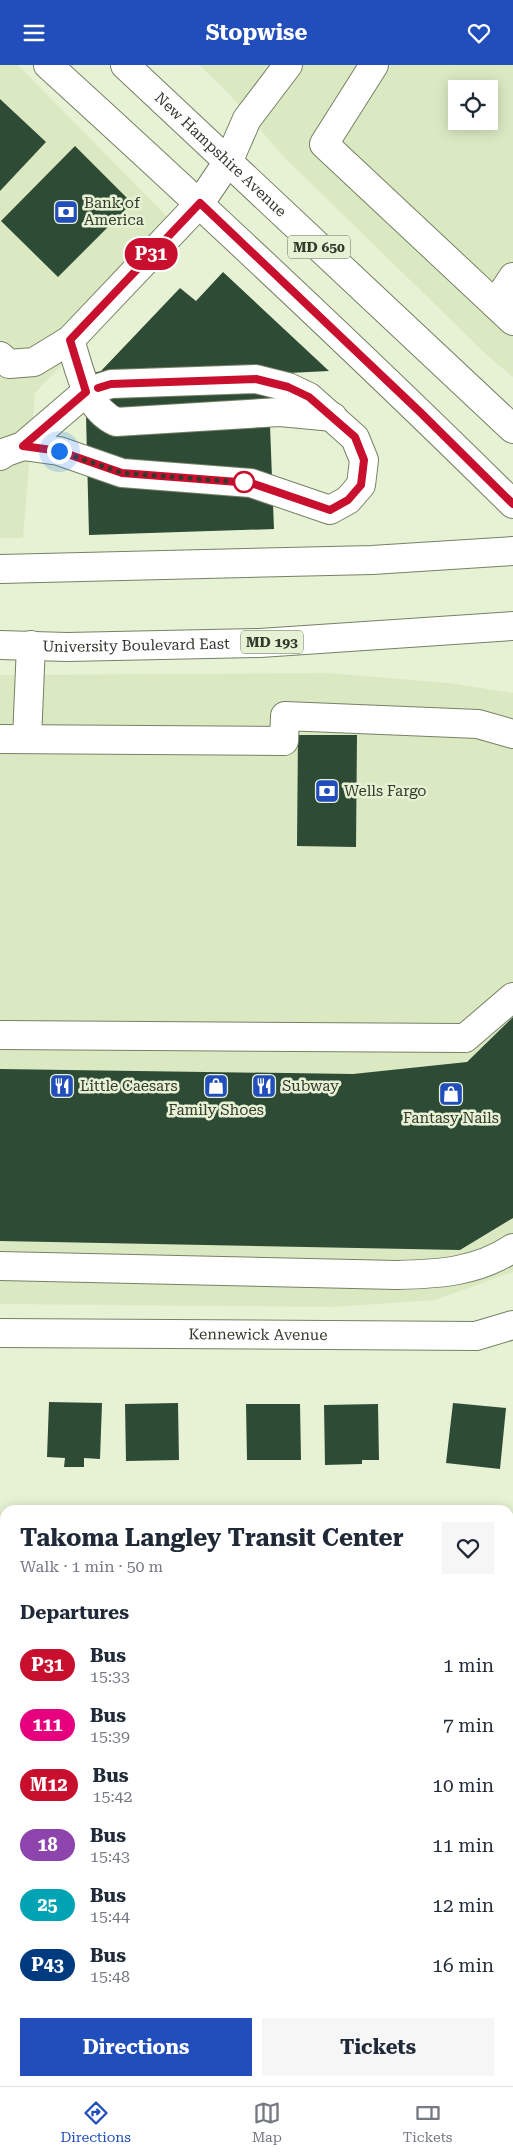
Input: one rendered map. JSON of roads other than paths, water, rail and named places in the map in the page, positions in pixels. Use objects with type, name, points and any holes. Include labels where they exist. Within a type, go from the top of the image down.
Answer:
[{"type":"main road","name":"MD 650","points":[[48,65],[200,203],[420,412],[513,504]]},
{"type":"main road","name":"New Hampshire Avenue","points":[[126,65],[513,429]]},
{"type":"main road","points":[[0,356],[9,364],[34,362],[70,340],[200,203],[229,161],[247,119],[288,65]]},
{"type":"main road","points":[[374,65],[324,144],[504,313],[513,277]]},
{"type":"main road","points":[[70,340],[86,392],[105,417],[116,422],[280,412],[333,417]]},
{"type":"main road","points":[[256,379],[288,387],[309,397],[355,437],[364,460],[361,485],[348,500],[330,510],[251,483],[122,473],[59,451],[12,451],[86,392],[111,384],[256,379]]},
{"type":"main road","points":[[0,569],[372,561],[513,551]]},
{"type":"main road","name":"University Boulevard East","points":[[0,645],[67,647],[260,643],[513,626]]},
{"type":"main road","points":[[27,739],[31,645]]},
{"type":"main road","points":[[0,739],[284,741],[285,717],[478,724],[513,734]]},
{"type":"main road","points":[[0,1035],[465,1038],[513,997]]},
{"type":"main road","points":[[0,1266],[398,1275],[447,1274],[498,1259],[513,1249]]},
{"type":"main road","name":"Kennewick Avenue","points":[[0,1333],[476,1336],[513,1325]]},
{"type":"place","name":"Bank of America","points":[[66,212]]},
{"type":"place","name":"Wells Fargo","points":[[327,791]]},
{"type":"place","name":"Little Caesars","points":[[62,1086]]},
{"type":"place","name":"Family Shoes","points":[[216,1086]]},
{"type":"place","name":"Subway","points":[[264,1086]]},
{"type":"place","name":"Fantasy Nails","points":[[451,1094]]}]
